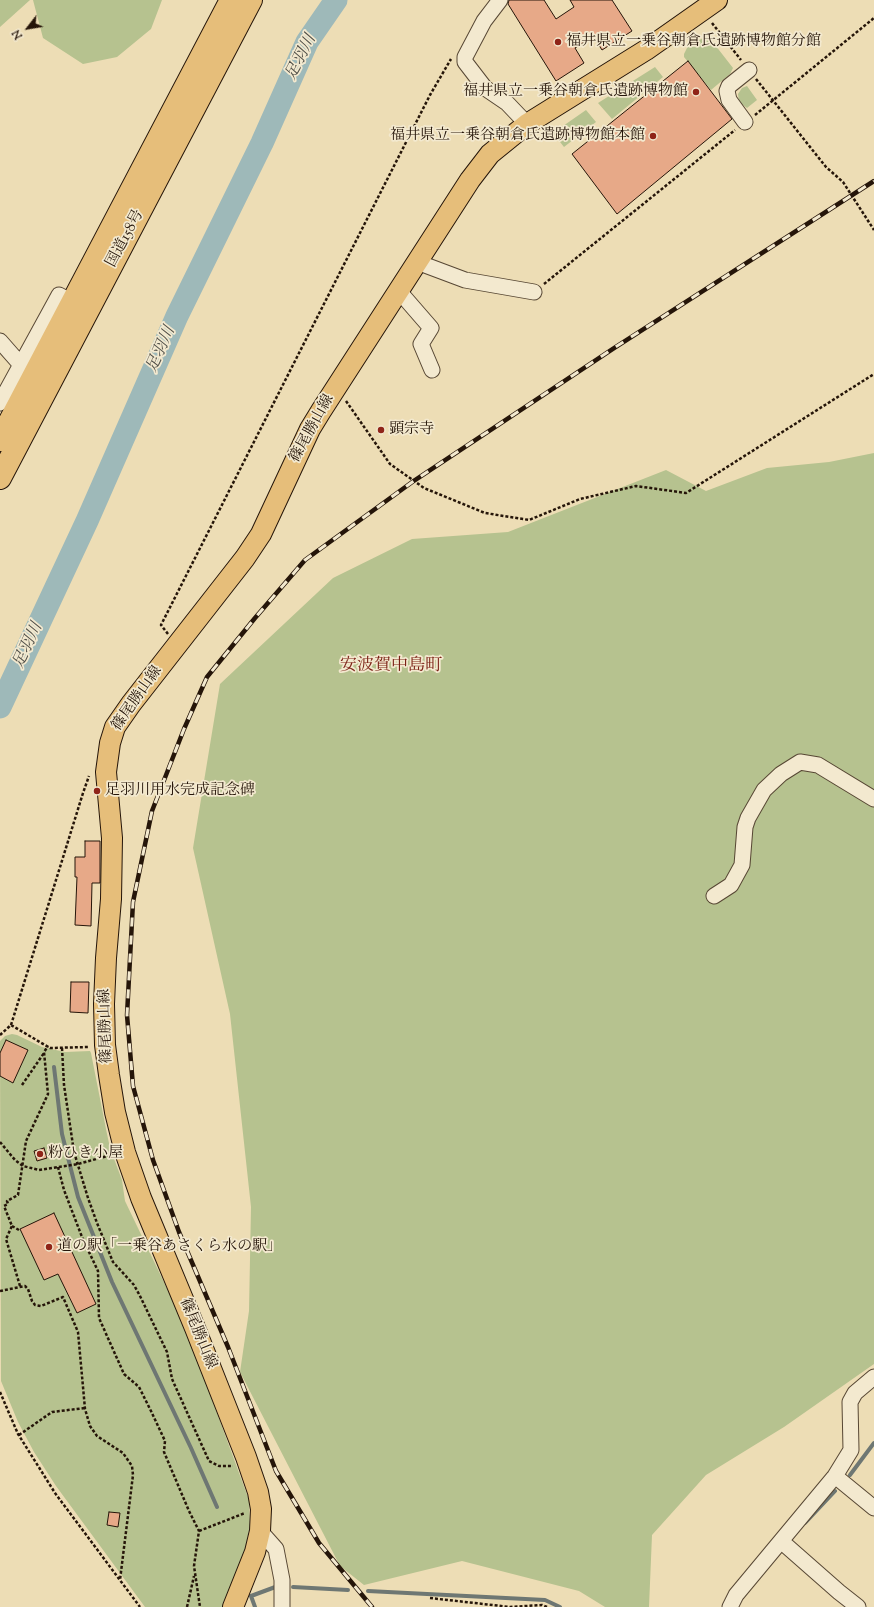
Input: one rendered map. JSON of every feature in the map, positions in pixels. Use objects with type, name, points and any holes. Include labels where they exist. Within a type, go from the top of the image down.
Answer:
[{"type":"highway","name":"国道158号","points":[[0,478],[80,306],[231,0]]},
{"type":"highway","name":"国道158号","points":[[0,440],[80,306],[251,0]]},
{"type":"main road","name":"篠尾勝山線","points":[[233,1607],[255,1552],[260,1531],[261,1509],[258,1492],[250,1467],[198,1336],[141,1198],[125,1152],[115,1112],[105,1045],[104,1004],[111,899],[112,838],[106,772],[110,744],[115,727],[131,704],[228,581],[261,534],[310,429],[470,180],[490,154],[527,124],[646,50],[710,5]]},
{"type":"street","points":[[500,0],[484,20],[465,57],[465,62],[485,88],[507,103],[527,124]]},
{"type":"street","points":[[745,122],[729,100],[727,91],[729,86],[749,70]]},
{"type":"street","points":[[417,262],[465,280],[534,292]]},
{"type":"street","points":[[398,290],[431,328],[422,344],[432,370]]},
{"type":"street","points":[[0,403],[59,295],[80,306]]},
{"type":"street","points":[[0,341],[21,365]]},
{"type":"street","points":[[714,896],[731,885],[742,865],[745,827],[748,818],[764,790],[781,774],[800,762],[818,765],[874,798]]},
{"type":"street","points":[[730,1607],[736,1595],[835,1476],[851,1450],[850,1402],[855,1393],[874,1377]]},
{"type":"street","points":[[835,1476],[874,1508]]},
{"type":"street","points":[[260,1531],[276,1549],[282,1580],[282,1607]]},
{"type":"street","points":[[781,1541],[858,1607]]},
{"type":"path","points":[[710,5],[749,70],[826,167],[843,182],[874,230]]},
{"type":"path","points":[[534,292],[874,18]]},
{"type":"path","points":[[177,645],[161,626],[430,95],[454,54]]},
{"type":"path","points":[[337,388],[390,464],[424,488],[485,513],[529,520],[580,499],[636,486],[686,493],[874,374]]},
{"type":"path","points":[[0,1035],[11,1025],[91,771]]},
{"type":"path","points":[[11,1025],[48,1046],[82,1048],[105,1045]]},
{"type":"path","points":[[22,1085],[48,1046]]},
{"type":"path","points":[[62,1048],[64,1085],[70,1127],[78,1164],[92,1211],[113,1262],[134,1285],[140,1296],[167,1352],[172,1379],[209,1461],[219,1466],[250,1467]]},
{"type":"path","points":[[19,1230],[12,1226],[4,1206],[8,1204],[7,1201],[18,1195],[26,1141],[48,1094],[44,1052]]},
{"type":"path","points":[[0,1142],[15,1160],[23,1166],[39,1170],[78,1164],[125,1152]]},
{"type":"path","points":[[58,1167],[64,1190],[79,1231],[98,1271],[99,1318],[124,1374],[139,1387],[151,1411],[165,1441],[164,1452],[199,1531],[194,1566],[200,1607]]},
{"type":"path","points":[[12,1226],[6,1239],[20,1286]]},
{"type":"path","points":[[0,1291],[25,1286],[28,1289],[35,1305],[41,1306],[63,1297],[78,1332],[85,1408],[90,1426],[96,1436],[123,1453],[132,1466],[133,1475],[120,1580]]},
{"type":"path","points":[[0,1392],[19,1435],[55,1493],[140,1607]]},
{"type":"path","points":[[19,1435],[52,1412],[85,1408]]},
{"type":"path","points":[[199,1531],[248,1512],[261,1509]]},
{"type":"path","points":[[187,1607],[195,1573]]},
{"type":"path","points":[[430,1598],[510,1607],[542,1605],[547,1607]]},
{"type":"green space","points":[[0,0],[30,0],[0,27]]},
{"type":"green space","points":[[33,0],[162,0],[151,29],[117,57],[83,64],[43,38]]},
{"type":"green space","points":[[704,38],[712,41],[733,68],[730,74],[711,90],[684,57],[688,46]]},
{"type":"green space","points":[[655,67],[663,77],[612,119],[598,103]]},
{"type":"green space","points":[[747,86],[757,100],[747,108],[739,102],[738,94],[742,88]]},
{"type":"green space","points":[[586,110],[596,122],[564,147],[553,133]]},
{"type":"green space","points":[[874,453],[874,1364],[784,1427],[706,1475],[652,1535],[649,1607],[605,1607],[579,1591],[462,1561],[364,1585],[340,1566],[240,1372],[249,1311],[251,1207],[230,1014],[193,848],[220,684],[333,578],[412,539],[508,532],[666,470],[706,491],[767,468],[829,462]]},
{"type":"green space","points":[[12,1034],[42,1047],[65,1052],[90,1051],[91,1053],[110,1148],[122,1180],[125,1201],[185,1326],[249,1500],[250,1526],[244,1554],[223,1607],[145,1607],[56,1486],[34,1452],[18,1422],[1,1381],[0,1041],[5,1036]]},
{"type":"building","name":"福井県立一乗谷朝倉氏遺跡博物館分館","points":[[509,0],[544,0],[556,19],[574,7],[570,0],[612,0],[632,31],[602,50],[593,36],[575,48],[584,63],[556,81],[508,4]]},
{"type":"building","name":"福井県立一乗谷朝倉氏遺跡博物館本館","points":[[688,61],[732,119],[617,214],[572,154]]},
{"type":"building","points":[[85,841],[100,841],[100,883],[92,883],[91,926],[75,925],[77,877],[75,877],[75,857],[85,857]]},
{"type":"building","points":[[71,982],[89,982],[88,1013],[70,1012]]},
{"type":"building","points":[[6,1040],[28,1050],[13,1083],[0,1076],[0,1053]]},
{"type":"building","name":"粉ひき小屋","points":[[44,1148],[47,1158],[37,1161],[34,1151]]},
{"type":"building","name":"道の駅「一乗谷あさくら水の駅」","points":[[54,1213],[96,1304],[77,1313],[58,1274],[44,1280],[20,1229]]},
{"type":"building","points":[[109,1512],[120,1513],[118,1527],[107,1525]]},
{"type":"waterway","name":"足羽川","points":[[0,707],[87,521],[177,316],[262,143],[307,42],[336,0]]},
{"type":"waterway","points":[[54,1067],[62,1134],[78,1197],[112,1282],[191,1448],[217,1507]]},
{"type":"waterway","points":[[850,1475],[874,1443]]},
{"type":"waterway","points":[[805,1523],[835,1491]]},
{"type":"waterway","points":[[255,1607],[251,1596],[278,1586]]},
{"type":"waterway","points":[[293,1587],[348,1590]]},
{"type":"waterway","points":[[368,1591],[545,1600],[560,1607]]},
{"type":"railway","points":[[372,1607],[319,1543],[276,1471],[228,1347],[179,1232],[153,1160],[133,1086],[127,1015],[133,902],[152,811],[184,729],[207,677],[305,560],[415,480],[614,348],[874,181]]},
{"type":"place","name":"福井県立一乗谷朝倉氏遺跡博物館分館","points":[[558,42]]},
{"type":"place","name":"福井県立一乗谷朝倉氏遺跡博物館","points":[[696,92]]},
{"type":"place","name":"福井県立一乗谷朝倉氏遺跡博物館本館","points":[[653,136]]},
{"type":"place","name":"顕宗寺","points":[[381,430]]},
{"type":"place","name":"足羽川用水完成記念碑","points":[[97,791]]},
{"type":"place","name":"粉ひき小屋","points":[[40,1154]]},
{"type":"place","name":"道の駅「一乗谷あさくら水の駅」","points":[[49,1247]]},
{"type":"district","name":"安波賀中島町","points":[[391,667]]}]
